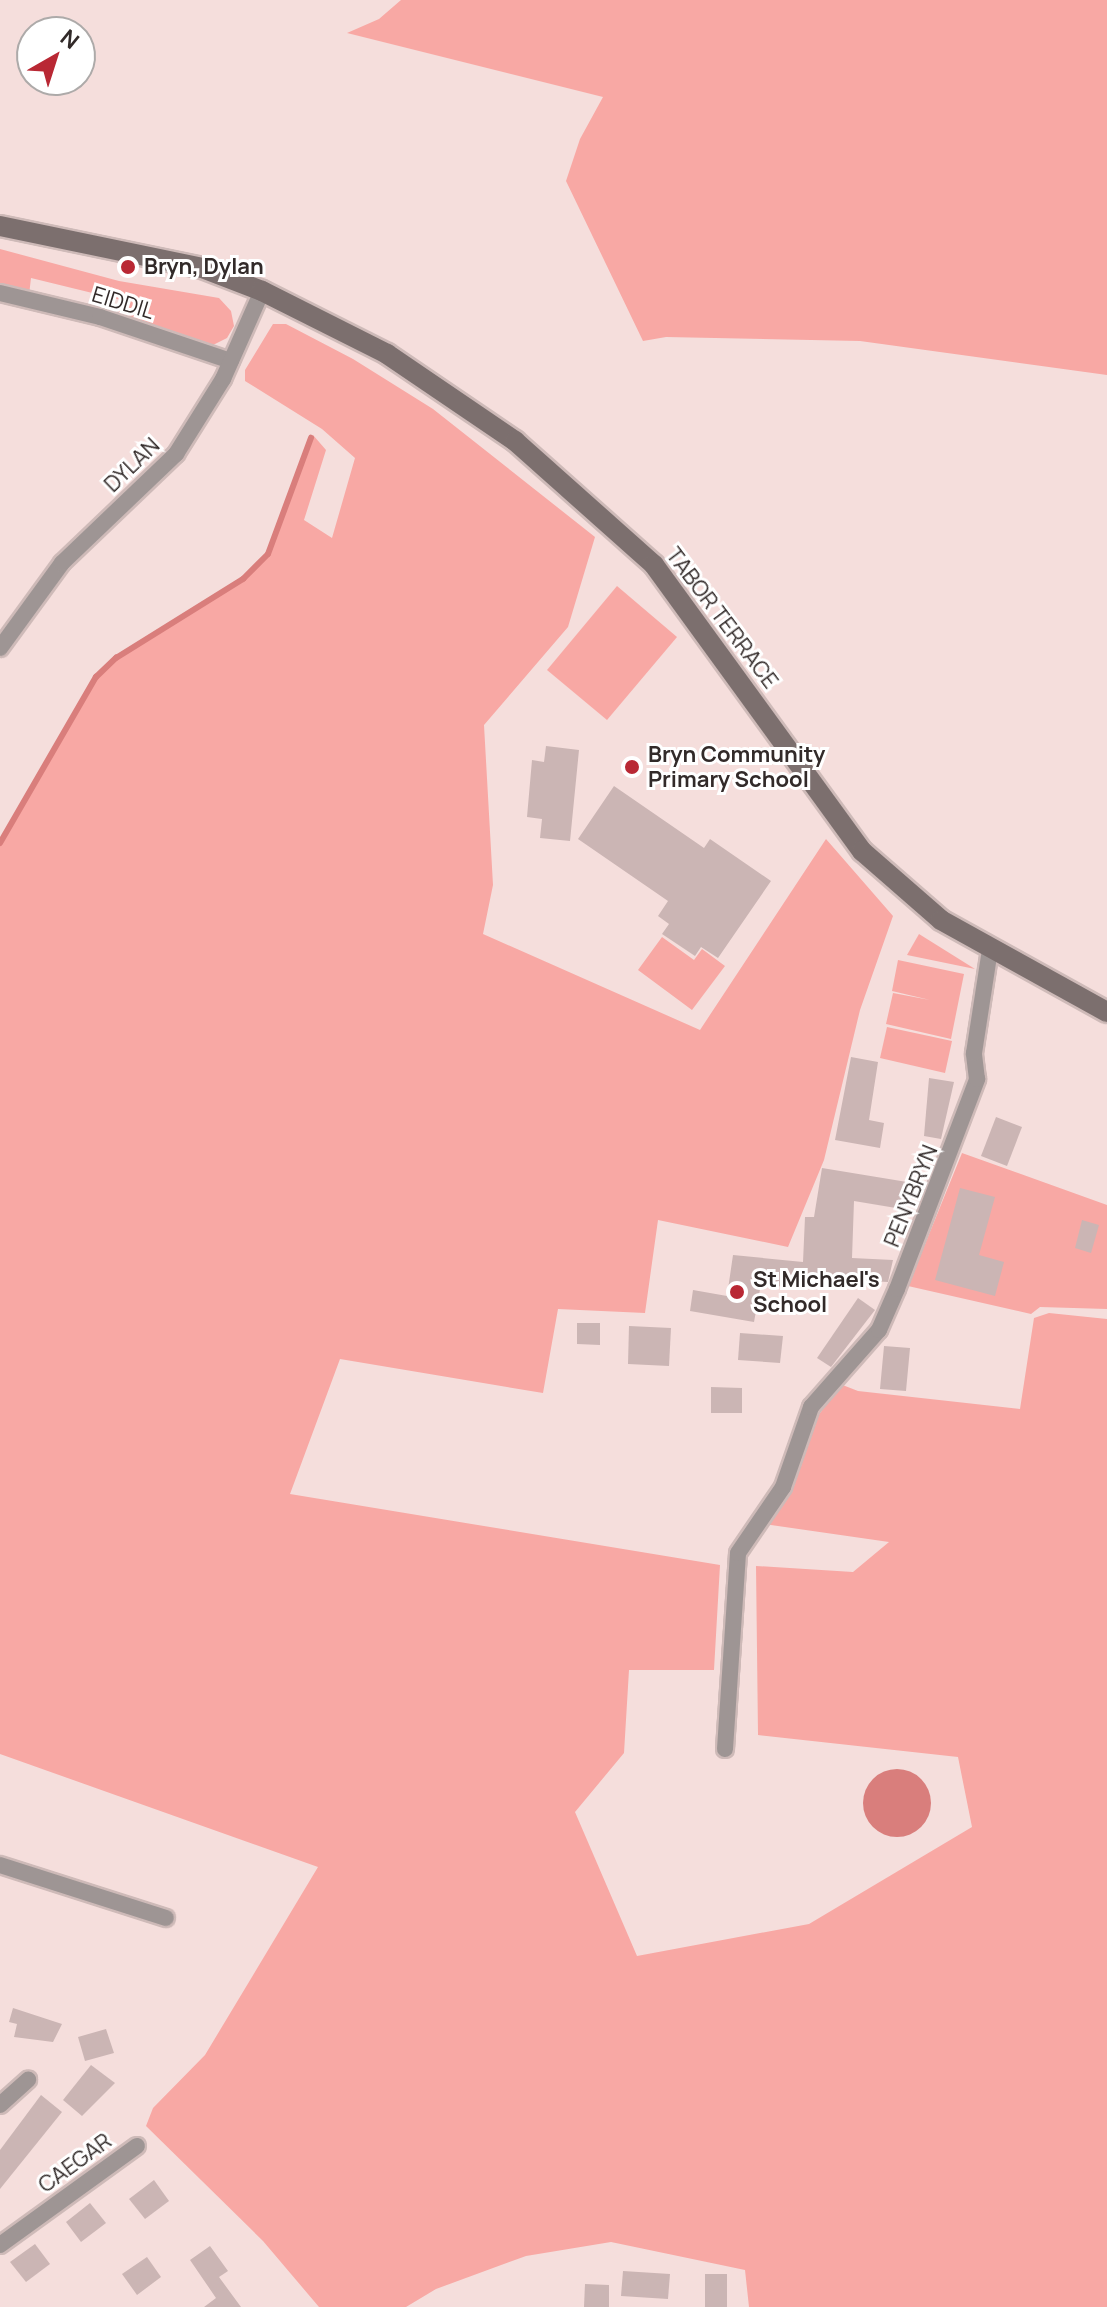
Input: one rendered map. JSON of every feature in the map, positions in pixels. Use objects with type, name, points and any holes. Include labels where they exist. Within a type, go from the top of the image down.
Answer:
[{"type":"main road","name":"TABOR TERRACE","points":[[0,226],[202,268],[262,291],[387,354],[515,441],[611,522],[705,628],[862,851],[941,920],[990,950],[1107,1012]]},
{"type":"street","name":"DYLAN","points":[[2,639],[62,563],[176,454],[206,411],[262,291]]},
{"type":"street","name":"EIDDIL","points":[[0,293],[100,317],[231,361]]},
{"type":"street","name":"PENYBRYN","points":[[725,1749],[738,1553],[783,1487],[811,1407],[879,1330],[908,1261],[977,1079],[974,1053],[990,950]]},
{"type":"street","points":[[0,1865],[166,1918]]},
{"type":"street","points":[[0,2105],[28,2080]]},
{"type":"street","name":"CAEGAR","points":[[0,2245],[137,2146]]},
{"type":"shaded area","points":[[401,0],[1107,0],[1107,375],[860,341],[666,337],[643,341],[566,181],[580,139],[603,97],[347,33],[379,19]]},
{"type":"shaded area","points":[[0,249],[119,281],[219,298],[231,311],[234,326],[227,338],[213,345],[119,313],[121,300],[31,278],[29,295],[0,288]]},
{"type":"shaded area","points":[[273,324],[286,324],[353,359],[433,409],[595,537],[568,627],[484,725],[493,885],[483,934],[700,1030],[826,839],[893,916],[860,1010],[824,1160],[788,1247],[658,1220],[645,1313],[558,1309],[543,1393],[340,1359],[290,1494],[720,1565],[714,1670],[629,1670],[624,1753],[575,1812],[637,1956],[809,1924],[972,1827],[958,1757],[758,1735],[756,1566],[853,1572],[889,1542],[764,1524],[796,1476],[807,1432],[840,1384],[858,1391],[1020,1409],[1034,1318],[1049,1313],[1107,1319],[1107,2307],[749,2307],[745,2270],[611,2242],[526,2256],[436,2289],[406,2307],[319,2307],[263,2241],[146,2126],[153,2108],[205,2055],[318,1867],[0,1754],[0,843],[96,677],[116,658],[243,579],[268,554],[313,435],[326,450],[304,520],[332,538],[355,458],[322,429],[245,381],[245,370]]},
{"type":"shaded area","points":[[617,586],[677,637],[607,720],[547,670]]},
{"type":"shaded area","points":[[919,934],[975,969],[907,955]]},
{"type":"shaded area","points":[[662,937],[694,960],[702,949],[725,966],[692,1010],[638,970]]},
{"type":"shaded area","points":[[898,960],[964,974],[951,1039],[886,1024],[893,993],[930,1000],[892,991]]},
{"type":"shaded area","points":[[887,1027],[952,1041],[945,1073],[880,1058]]},
{"type":"shaded area","points":[[962,1153],[1107,1205],[1107,1309],[1040,1307],[1031,1314],[908,1286]]},
{"type":"shaded area","points":[[904,1769],[925,1784],[931,1803],[929,1816],[921,1827],[904,1837],[890,1837],[873,1827],[865,1816],[863,1796],[873,1779],[884,1771]]},
{"type":"building","points":[[546,746],[579,750],[570,841],[540,838],[542,819],[527,817],[532,760],[544,762]]},
{"type":"building","points":[[614,786],[704,848],[710,839],[771,881],[718,958],[701,947],[695,956],[662,934],[669,924],[658,916],[668,901],[578,839]]},
{"type":"building","points":[[851,1057],[878,1062],[869,1120],[884,1123],[880,1148],[835,1140]]},
{"type":"building","points":[[929,1078],[954,1082],[941,1139],[924,1136]]},
{"type":"building","points":[[996,1117],[1022,1127],[1007,1166],[981,1156]]},
{"type":"building","points":[[822,1168],[907,1182],[902,1209],[854,1201],[852,1258],[893,1260],[888,1282],[795,1277],[793,1288],[761,1284],[754,1322],[690,1311],[693,1290],[727,1296],[733,1255],[803,1262],[805,1217],[814,1217]]},
{"type":"building","points":[[960,1188],[995,1197],[979,1255],[1004,1262],[995,1296],[935,1280]]},
{"type":"building","points":[[1082,1220],[1099,1225],[1091,1253],[1075,1248]]},
{"type":"building","points":[[858,1298],[875,1310],[831,1367],[817,1358]]},
{"type":"building","points":[[577,1323],[600,1323],[600,1345],[577,1344]]},
{"type":"building","points":[[629,1326],[671,1328],[669,1366],[628,1364]]},
{"type":"building","points":[[740,1333],[783,1336],[780,1363],[738,1360]]},
{"type":"building","points":[[884,1346],[910,1348],[906,1391],[880,1389]]},
{"type":"building","points":[[711,1387],[742,1388],[742,1413],[711,1413]]},
{"type":"building","points":[[13,2008],[62,2024],[53,2042],[14,2037],[17,2024],[9,2022]]},
{"type":"building","points":[[106,2029],[114,2053],[85,2061],[78,2037]]},
{"type":"building","points":[[91,2065],[115,2083],[82,2116],[63,2100]]},
{"type":"building","points":[[41,2095],[62,2112],[0,2189],[0,2150]]},
{"type":"building","points":[[154,2180],[169,2201],[145,2219],[129,2199]]},
{"type":"building","points":[[90,2203],[106,2223],[81,2242],[66,2222]]},
{"type":"building","points":[[35,2244],[50,2264],[26,2282],[10,2262]]},
{"type":"building","points":[[210,2246],[228,2271],[219,2277],[241,2307],[204,2307],[216,2298],[190,2260]]},
{"type":"building","points":[[147,2257],[161,2277],[137,2295],[122,2274]]},
{"type":"building","points":[[623,2271],[670,2274],[668,2299],[621,2296]]},
{"type":"building","points":[[705,2274],[727,2274],[727,2307],[705,2307]]},
{"type":"building","points":[[585,2284],[609,2285],[609,2307],[584,2307]]},
{"type":"waterway","points":[[0,843],[96,677],[116,658],[243,579],[268,554],[311,438]]},
{"type":"place","name":"Bryn, Dylan","points":[[128,267]]},
{"type":"place","name":"Bryn Community Primary School","points":[[632,767]]},
{"type":"place","name":"St Michael's School","points":[[737,1292]]}]
